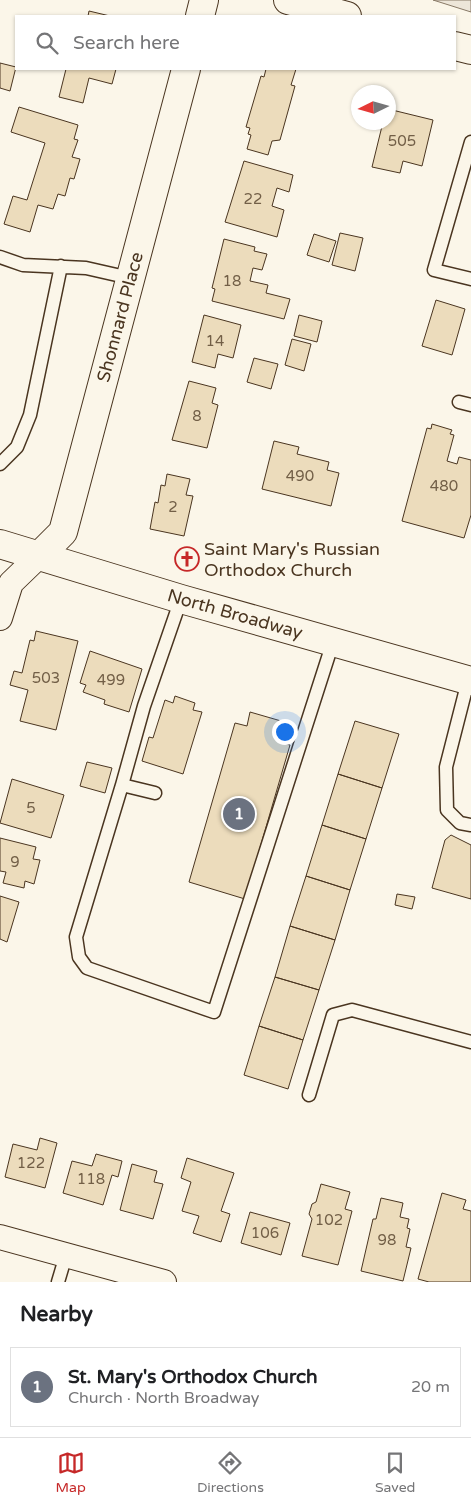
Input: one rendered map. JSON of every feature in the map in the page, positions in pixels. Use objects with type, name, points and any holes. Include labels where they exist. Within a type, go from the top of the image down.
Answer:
[{"type":"street","points":[[200,15],[204,0]]},
{"type":"street","points":[[288,0],[343,15]]},
{"type":"street","points":[[456,46],[471,50]]},
{"type":"street","name":"Shonnard Place","points":[[38,556],[63,532],[186,70]]},
{"type":"street","name":"North Broadway","points":[[0,544],[181,599],[333,642],[470,676]]},
{"type":"street","points":[[0,618],[11,583],[38,556]]},
{"type":"street","points":[[0,1237],[164,1282]]},
{"type":"lane","points":[[471,142],[434,270],[471,279]]},
{"type":"lane","points":[[0,257],[23,264],[86,268],[130,278]]},
{"type":"lane","points":[[0,464],[18,446],[30,414],[62,266]]},
{"type":"lane","points":[[181,599],[144,706],[76,937],[79,957],[88,968],[214,1012],[333,642]]},
{"type":"lane","points":[[470,676],[446,767],[447,810],[460,823],[471,824]]},
{"type":"lane","points":[[122,785],[155,793]]},
{"type":"lane","points":[[309,1095],[333,1015],[352,1010],[471,1042]]},
{"type":"lane","points":[[58,1282],[66,1255]]},
{"type":"shaded area","points":[[433,0],[471,0],[471,12]]},
{"type":"building","points":[[89,11],[106,15],[88,15]]},
{"type":"building","points":[[0,63],[15,67],[10,91],[0,88]]},
{"type":"building","points":[[66,70],[116,70],[112,84],[89,78],[83,103],[59,97]]},
{"type":"building","points":[[266,70],[296,70],[291,85],[295,86],[280,140],[272,141],[268,155],[247,149],[251,135],[248,134],[250,128],[246,127],[261,76],[264,77]]},
{"type":"building","points":[[19,107],[78,125],[74,139],[78,140],[72,157],[80,159],[74,179],[70,178],[65,196],[58,194],[53,209],[38,205],[30,232],[4,224],[13,196],[27,200],[45,143],[11,132]]},
{"type":"building","points":[[396,111],[433,120],[422,166],[403,161],[400,173],[372,167],[381,130],[396,130]]},
{"type":"building","points":[[244,161],[293,175],[289,192],[277,188],[272,206],[284,210],[277,237],[225,222]]},
{"type":"building","points":[[340,233],[363,238],[355,271],[332,265]]},
{"type":"building","points":[[314,234],[336,241],[329,262],[307,255]]},
{"type":"building","points":[[224,239],[255,247],[254,251],[267,254],[262,270],[253,268],[250,281],[268,285],[266,293],[290,299],[284,319],[212,301],[215,289],[212,288]]},
{"type":"building","points":[[436,300],[465,309],[452,355],[422,346]]},
{"type":"building","points":[[204,315],[241,325],[233,358],[218,354],[215,368],[192,362]]},
{"type":"building","points":[[299,315],[322,321],[317,342],[294,336]]},
{"type":"building","points":[[292,339],[311,344],[304,371],[285,365]]},
{"type":"building","points":[[254,358],[278,364],[271,389],[247,382]]},
{"type":"building","points":[[189,381],[216,388],[212,403],[218,405],[207,448],[172,440]]},
{"type":"building","points":[[432,424],[452,430],[450,434],[454,435],[447,461],[457,464],[459,457],[471,460],[471,515],[464,538],[402,521],[427,428],[431,429]]},
{"type":"building","points":[[274,441],[299,447],[297,454],[329,462],[327,470],[339,473],[331,506],[262,489]]},
{"type":"building","points":[[167,474],[190,479],[186,495],[193,496],[184,536],[150,529],[155,502],[158,503],[161,485],[165,486]]},
{"type":"building","points":[[36,631],[78,641],[56,730],[20,721],[28,690],[10,685],[14,671],[22,673],[30,640],[34,641]]},
{"type":"building","points":[[90,651],[142,669],[129,712],[104,704],[105,700],[83,692],[86,685],[80,683]]},
{"type":"building","points":[[175,696],[195,703],[193,710],[202,712],[183,774],[142,761],[149,737],[153,738],[165,700],[173,703]]},
{"type":"building","points":[[250,712],[288,723],[282,743],[290,745],[245,899],[189,882],[235,723],[247,726]]},
{"type":"building","points":[[355,721],[399,734],[382,788],[338,774]]},
{"type":"building","points":[[87,762],[112,768],[105,793],[80,786]]},
{"type":"building","points":[[338,774],[382,788],[366,839],[322,825]]},
{"type":"building","points":[[12,779],[64,795],[51,838],[0,823]]},
{"type":"building","points":[[322,825],[366,839],[350,890],[306,876]]},
{"type":"building","points":[[451,835],[471,845],[471,899],[432,888],[445,840]]},
{"type":"building","points":[[0,838],[36,847],[33,859],[40,860],[34,884],[25,881],[24,888],[3,883],[6,872],[0,871]]},
{"type":"building","points":[[306,876],[350,890],[335,940],[290,926]]},
{"type":"building","points":[[397,894],[415,897],[412,909],[395,905]]},
{"type":"building","points":[[0,896],[19,902],[7,942],[0,939]]},
{"type":"building","points":[[290,926],[335,940],[319,990],[275,977]]},
{"type":"building","points":[[275,977],[319,990],[303,1040],[259,1026]]},
{"type":"building","points":[[259,1026],[303,1040],[288,1089],[244,1075]]},
{"type":"building","points":[[40,1138],[57,1143],[45,1188],[5,1177],[13,1144],[37,1150]]},
{"type":"building","points":[[96,1154],[122,1161],[118,1177],[112,1175],[103,1205],[63,1193],[72,1161],[92,1166]]},
{"type":"building","points":[[187,1158],[234,1173],[221,1211],[230,1214],[221,1242],[193,1233],[199,1216],[182,1211],[191,1182],[181,1178]]},
{"type":"building","points":[[132,1164],[157,1171],[154,1182],[163,1184],[153,1219],[120,1210]]},
{"type":"building","points":[[321,1184],[350,1192],[345,1209],[352,1211],[338,1265],[302,1256],[312,1219],[309,1214],[312,1204],[316,1202]]},
{"type":"building","points":[[442,1193],[466,1200],[463,1209],[471,1211],[471,1282],[429,1282],[418,1279]]},
{"type":"building","points":[[381,1198],[403,1203],[400,1217],[409,1219],[407,1228],[410,1229],[406,1247],[411,1248],[403,1281],[361,1271],[373,1219],[376,1219]]},
{"type":"building","points":[[250,1212],[290,1223],[281,1255],[241,1243]]},
{"type":"place","name":"Saint Mary's Russian Orthodox Church","points":[[187,559]]},
{"type":"place","name":"St. Mary's Orthodox Church","points":[[239,814]]}]
